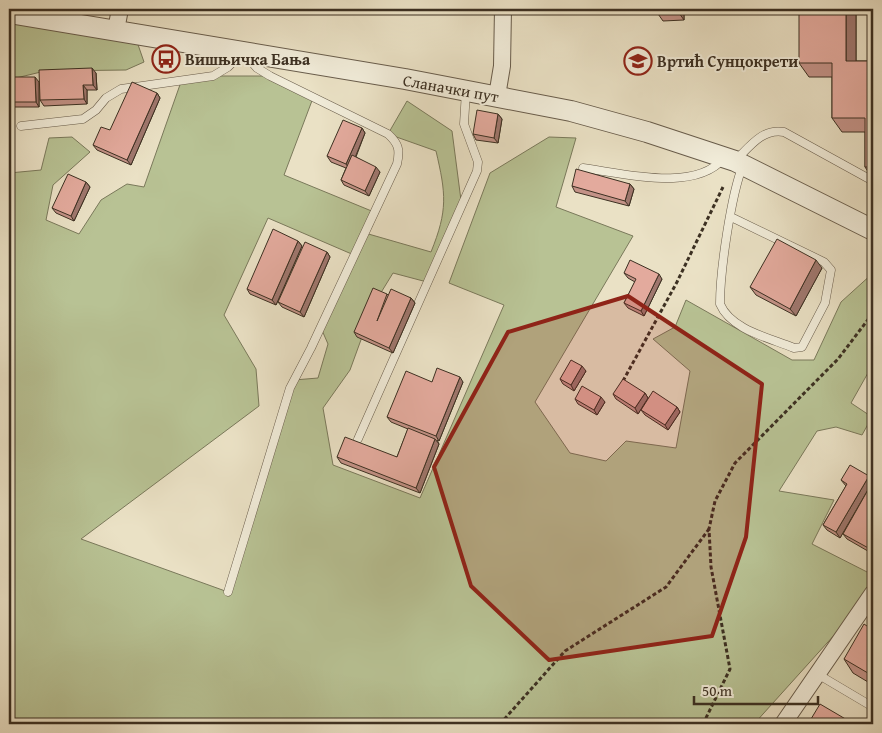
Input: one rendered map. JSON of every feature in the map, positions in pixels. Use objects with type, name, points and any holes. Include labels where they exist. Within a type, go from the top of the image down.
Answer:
[{"type":"street","points":[[116,30],[120,9]]},
{"type":"street","points":[[498,96],[502,66],[503,9]]},
{"type":"street","name":"Сланачки пут","points":[[9,13],[498,96],[604,120],[734,161],[873,230]]},
{"type":"street","points":[[783,724],[873,595]]},
{"type":"lane","points":[[21,126],[82,120],[96,110],[106,98],[121,89],[213,76],[228,68],[243,52],[257,68],[270,76],[388,134],[396,141],[400,151],[396,164],[324,320],[290,388],[228,592]]},
{"type":"lane","points":[[358,439],[477,172],[478,162],[464,124],[466,91]]},
{"type":"lane","points":[[583,168],[676,180],[734,161],[768,131],[775,130],[784,132],[873,181]]},
{"type":"lane","points":[[731,218],[824,262],[831,270],[825,303],[802,347],[794,348],[736,323],[724,314],[720,304],[720,291],[731,218],[739,175],[734,161]]},
{"type":"lane","points":[[818,675],[873,707]]},
{"type":"path","points":[[621,384],[677,282],[734,161]]},
{"type":"path","points":[[703,724],[730,669],[711,567],[709,529],[714,501],[735,463],[838,359],[873,313]]},
{"type":"path","points":[[500,724],[565,651],[666,587],[709,529]]},
{"type":"highlighted area","points":[[628,296],[762,384],[746,537],[712,636],[549,660],[471,586],[434,467],[508,332]]},
{"type":"green space","points":[[9,13],[134,33],[144,62],[126,70],[45,71],[16,78],[9,84]]},
{"type":"green space","points":[[213,76],[270,76],[313,98],[284,175],[374,212],[365,233],[431,252],[437,237],[444,202],[442,179],[436,151],[388,134],[407,101],[452,131],[462,208],[427,282],[393,273],[374,304],[350,370],[323,408],[333,465],[420,498],[504,305],[449,283],[490,173],[549,137],[576,138],[556,207],[633,236],[535,402],[570,453],[606,461],[626,441],[676,448],[690,371],[653,339],[675,327],[686,300],[792,360],[814,360],[841,302],[873,273],[873,364],[851,403],[872,417],[862,435],[836,427],[817,431],[779,491],[834,500],[812,544],[873,575],[873,592],[754,724],[9,724],[9,173],[41,170],[49,138],[72,137],[90,152],[53,185],[46,220],[79,234],[101,200],[127,184],[144,187],[182,79]],"holes":[[[268,218],[354,255],[321,328],[328,344],[318,378],[294,380],[228,592],[81,539],[259,406],[256,369],[224,315]]]},
{"type":"building","points":[[656,9],[677,9],[677,10],[656,11]]},
{"type":"building","points":[[799,9],[846,9],[846,61],[873,61],[873,167],[865,167],[865,118],[832,118],[832,63],[799,63]]},
{"type":"building","points":[[92,68],[93,85],[83,85],[84,99],[40,100],[39,70]]},
{"type":"building","points":[[11,77],[35,77],[36,102],[11,102]]},
{"type":"building","points":[[132,82],[157,93],[127,160],[93,145],[101,127],[110,130]]},
{"type":"building","points":[[9,106],[11,106],[11,132],[9,132]]},
{"type":"building","points":[[477,110],[498,114],[494,138],[473,134]]},
{"type":"building","points":[[343,120],[362,128],[346,164],[327,156]]},
{"type":"building","points":[[352,155],[376,167],[365,191],[341,180]]},
{"type":"building","points":[[576,169],[630,184],[625,201],[572,186]]},
{"type":"building","points":[[68,174],[86,182],[71,216],[52,208]]},
{"type":"building","points":[[273,229],[298,241],[272,300],[247,289]]},
{"type":"building","points":[[777,239],[816,260],[790,309],[750,287]]},
{"type":"building","points":[[305,242],[327,252],[300,312],[278,302]]},
{"type":"building","points":[[630,260],[659,274],[641,311],[624,303],[636,279],[624,273]]},
{"type":"building","points":[[373,288],[387,294],[377,321],[391,289],[411,298],[389,348],[354,332]]},
{"type":"building","points":[[571,360],[582,366],[571,385],[560,379]]},
{"type":"building","points":[[437,368],[460,377],[436,436],[387,417],[406,371],[432,382]]},
{"type":"building","points":[[623,379],[645,393],[635,408],[613,394]]},
{"type":"building","points":[[582,386],[601,397],[594,410],[575,399]]},
{"type":"building","points":[[653,391],[677,407],[665,425],[641,410]]},
{"type":"building","points":[[408,428],[435,439],[416,488],[337,457],[345,437],[397,457]]},
{"type":"building","points":[[850,465],[869,476],[836,532],[823,525],[847,484],[841,480]]},
{"type":"building","points":[[873,481],[873,547],[872,550],[843,534]]},
{"type":"building","points":[[864,624],[873,630],[873,676],[844,659]]},
{"type":"building","points":[[820,704],[854,724],[808,724]]},
{"type":"place","name":"Вишњичка Бања","points":[[166,59]]},
{"type":"place","name":"Вртић Сунцокрети","points":[[638,61]]}]
